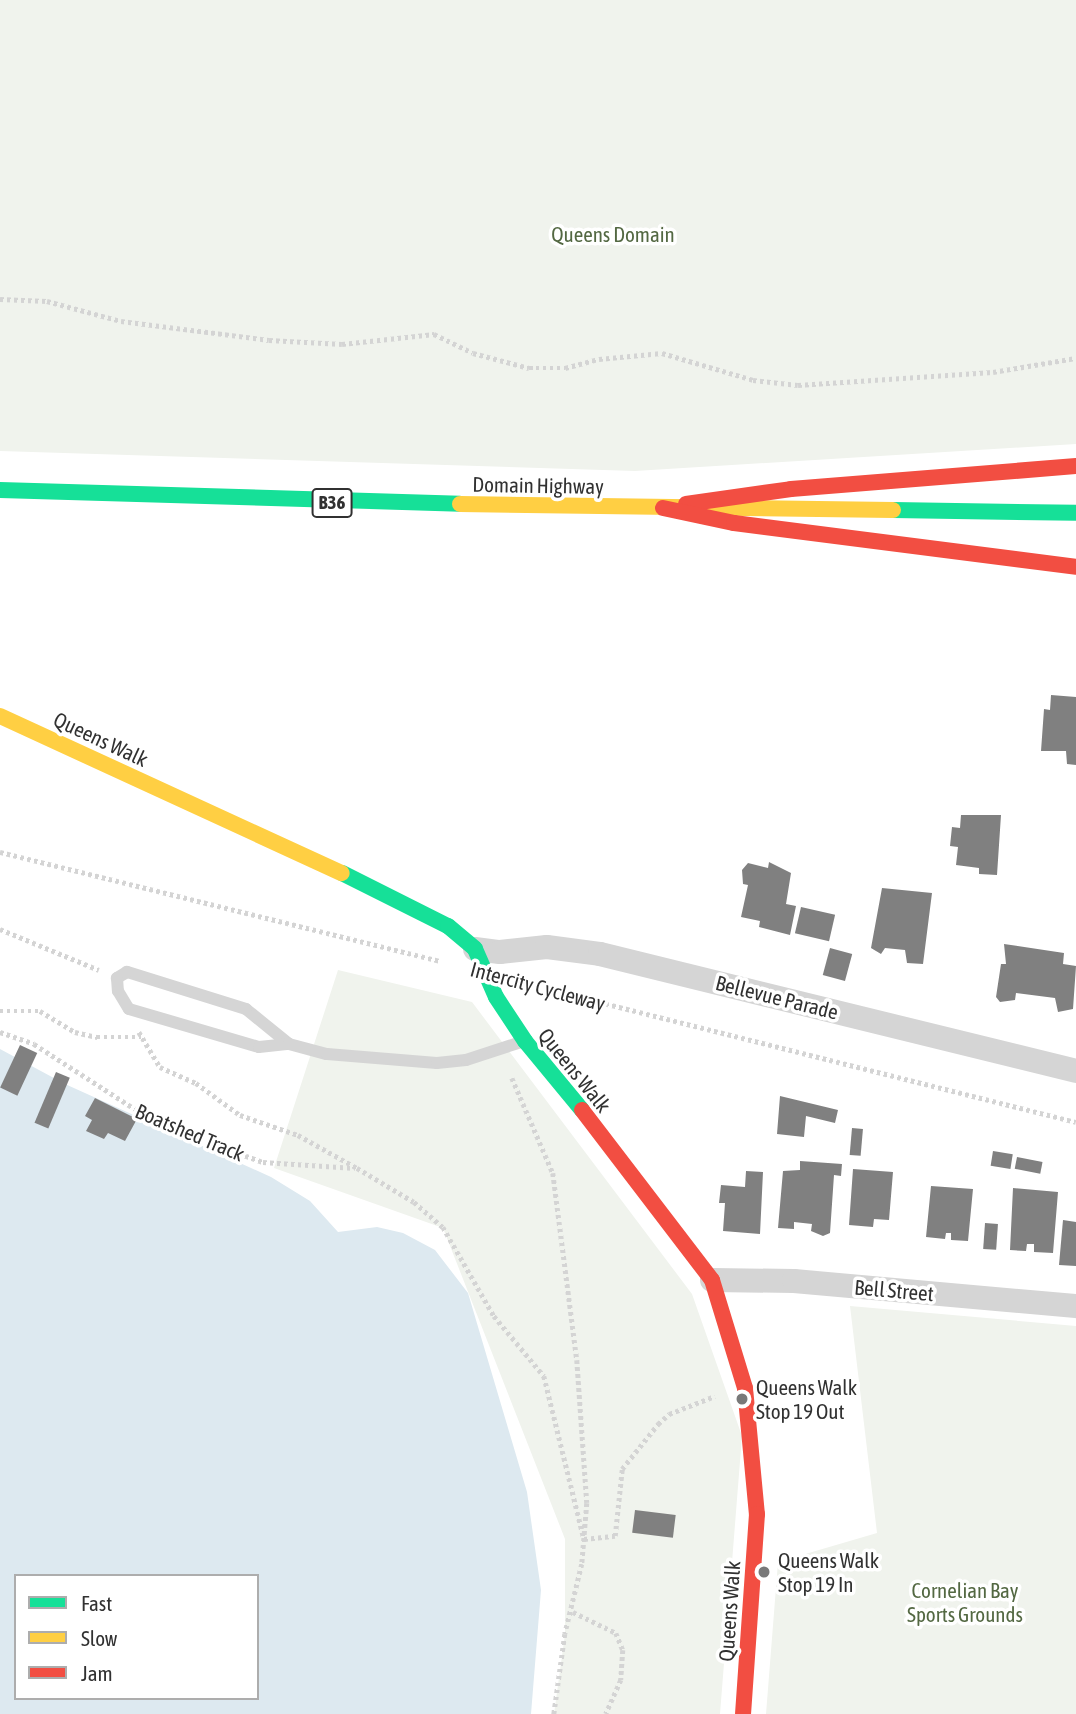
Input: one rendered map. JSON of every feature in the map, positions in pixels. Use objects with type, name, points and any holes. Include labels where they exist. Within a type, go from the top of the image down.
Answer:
[{"type":"main road","points":[[663,508],[791,489],[1076,466]]},
{"type":"main road","name":"Domain Highway","points":[[0,490],[292,502],[1076,513]]},
{"type":"main road","points":[[663,508],[734,523],[1076,567]]},
{"type":"main road","name":"Queens Walk","points":[[0,716],[370,886],[448,926],[475,949],[488,973],[496,997],[524,1041],[621,1157],[712,1280],[745,1388],[757,1514],[743,1714]]},
{"type":"street","name":"Bellevue Parade","points":[[475,949],[500,952],[547,947],[600,954],[1076,1071]]},
{"type":"street","name":"Bell Street","points":[[712,1280],[794,1281],[1076,1306]]},
{"type":"lane","points":[[289,1044],[246,1009],[127,972],[117,978],[118,991],[129,1009],[259,1047],[289,1044],[327,1054],[437,1063],[466,1060],[524,1041]]},
{"type":"path","points":[[0,299],[47,301],[121,321],[269,340],[342,344],[434,334],[472,353],[530,368],[565,368],[599,359],[662,353],[753,380],[798,385],[993,372],[1076,358]]},
{"type":"path","name":"Intercity Cycleway","points":[[0,852],[1076,1122]]},
{"type":"path","points":[[0,929],[117,978]]},
{"type":"path","points":[[129,1009],[160,1067],[196,1083],[240,1115],[299,1135],[414,1202],[443,1227],[494,1316],[544,1376],[584,1539]]},
{"type":"path","points":[[0,1011],[40,1012],[75,1032],[97,1037],[142,1037]]},
{"type":"path","name":"Boatshed Track","points":[[0,1032],[34,1044],[135,1109],[186,1135],[263,1162],[357,1168]]},
{"type":"path","points":[[507,1046],[509,1072],[528,1107],[553,1173],[577,1360],[587,1503],[573,1612],[565,1634],[554,1714]]},
{"type":"path","points":[[584,1539],[615,1536],[622,1469],[658,1424],[669,1414],[745,1388]]},
{"type":"path","points":[[573,1612],[616,1633],[623,1650],[621,1680],[606,1714]]},
{"type":"green space","name":"Queens Domain","points":[[0,0],[1076,0],[1076,444],[635,471],[0,451]]},
{"type":"green space","points":[[338,970],[472,1002],[692,1294],[742,1436],[720,1714],[554,1714],[565,1634],[565,1539],[443,1228],[274,1168]]},
{"type":"green space","name":"Cornelian Bay Sports Grounds","points":[[850,1306],[1076,1326],[1076,1714],[766,1714],[778,1562],[877,1533]]},
{"type":"shaded area","points":[[0,1049],[65,1084],[271,1177],[310,1201],[338,1232],[377,1227],[403,1233],[435,1250],[468,1293],[527,1492],[541,1590],[531,1714],[0,1714]]},
{"type":"building","points":[[1051,695],[1076,697],[1076,765],[1067,764],[1066,751],[1041,751],[1044,709],[1050,710]]},
{"type":"building","points":[[961,815],[1001,815],[997,875],[979,874],[979,868],[956,865],[958,847],[950,846],[952,827],[960,828]]},
{"type":"building","points":[[769,862],[791,873],[786,904],[796,906],[790,935],[759,927],[760,921],[741,917],[748,885],[743,884],[742,870],[748,863],[768,868]]},
{"type":"building","points":[[882,888],[932,893],[923,964],[907,963],[905,950],[885,948],[881,954],[871,948]]},
{"type":"building","points":[[801,907],[835,915],[829,941],[795,933]]},
{"type":"building","points":[[1004,944],[1064,953],[1063,964],[1076,966],[1073,1009],[1058,1012],[1055,998],[1016,993],[1015,1000],[1000,1002],[996,997],[1001,964],[1006,964]]},
{"type":"building","points":[[830,948],[852,954],[845,981],[823,975]]},
{"type":"building","points":[[20,1045],[37,1053],[17,1096],[0,1088]]},
{"type":"building","points":[[56,1072],[70,1078],[48,1128],[35,1123]]},
{"type":"building","points":[[780,1096],[838,1110],[835,1123],[806,1116],[804,1137],[777,1134]]},
{"type":"building","points":[[95,1098],[137,1119],[125,1141],[108,1133],[104,1139],[86,1131],[92,1120],[85,1116]]},
{"type":"building","points":[[852,1128],[863,1129],[861,1156],[850,1155]]},
{"type":"building","points":[[993,1151],[1013,1154],[1010,1169],[991,1166]]},
{"type":"building","points":[[1017,1157],[1043,1162],[1040,1174],[1015,1169]]},
{"type":"building","points":[[800,1161],[842,1164],[841,1176],[834,1175],[830,1233],[823,1236],[811,1231],[812,1224],[794,1222],[794,1229],[778,1228],[783,1171],[800,1170]]},
{"type":"building","points":[[853,1169],[893,1172],[889,1220],[874,1219],[873,1227],[849,1225]]},
{"type":"building","points":[[746,1171],[763,1172],[760,1234],[723,1231],[725,1203],[719,1203],[721,1185],[745,1187]]},
{"type":"building","points":[[931,1186],[973,1189],[968,1241],[951,1240],[951,1233],[946,1233],[945,1239],[926,1237]]},
{"type":"building","points":[[1013,1188],[1058,1192],[1053,1253],[1034,1252],[1034,1244],[1027,1244],[1026,1251],[1010,1250]]},
{"type":"building","points":[[1063,1220],[1076,1222],[1076,1266],[1059,1265]]},
{"type":"building","points":[[985,1223],[998,1224],[996,1250],[983,1249]]},
{"type":"building","points":[[635,1510],[676,1515],[673,1538],[632,1533]]},
{"type":"traffic: fast","points":[[0,490],[460,504]]},
{"type":"traffic: fast","points":[[893,510],[1076,513]]},
{"type":"traffic: fast","points":[[342,873],[448,926],[475,949],[496,997],[525,1041],[582,1110]]},
{"type":"traffic: slow","points":[[460,504],[893,510]]},
{"type":"traffic: slow","points":[[0,716],[342,873]]},
{"type":"traffic: jam","points":[[686,504],[791,489],[1076,466]]},
{"type":"traffic: jam","points":[[663,508],[734,523],[1076,567]]},
{"type":"traffic: jam","points":[[582,1110],[712,1280],[745,1388],[757,1514],[743,1714]]},
{"type":"place","name":"Queens Walk Stop 19 Out","points":[[742,1399]]},
{"type":"place","name":"Queens Walk Stop 19 In","points":[[764,1572]]}]
